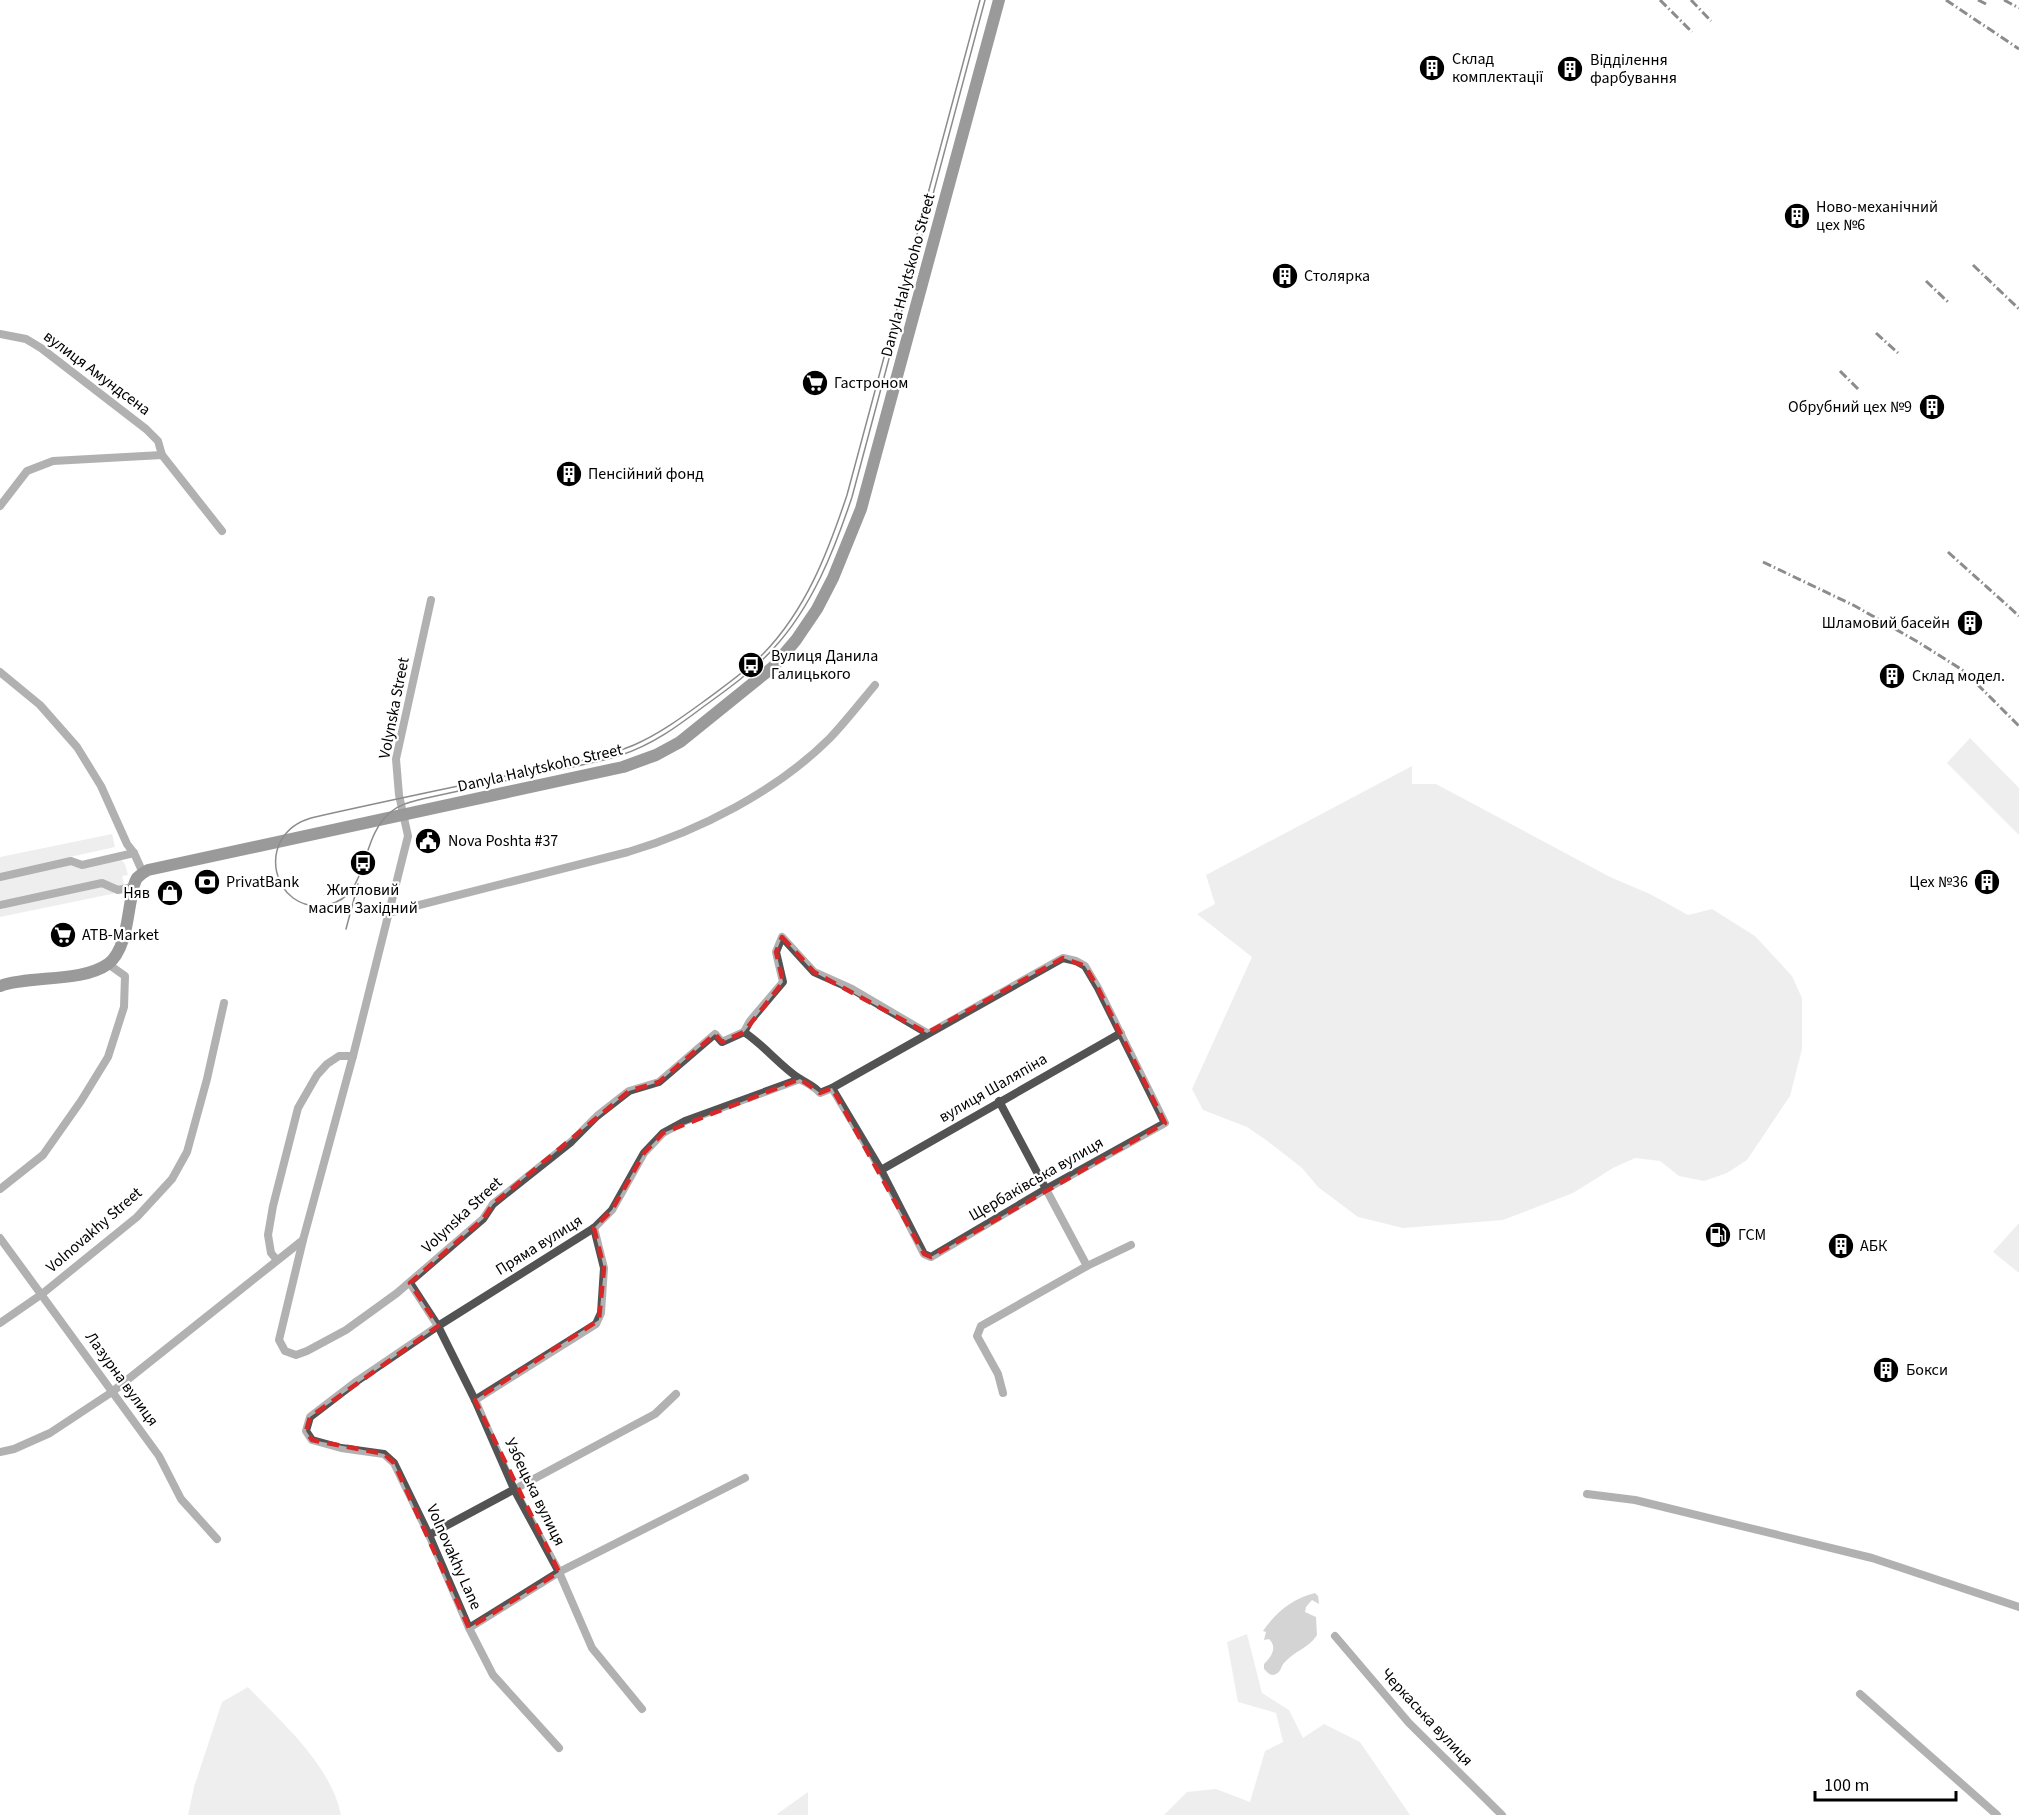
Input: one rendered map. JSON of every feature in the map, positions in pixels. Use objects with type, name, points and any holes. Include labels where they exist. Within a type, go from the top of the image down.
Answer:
[{"type":"street","name":"Danyla Halytskoho Street","points":[[143,873],[148,870],[596,774],[656,755],[680,742],[773,667],[796,640],[817,609],[833,578],[861,509],[999,0]]},
{"type":"street","name":"вулиця Амундсена","points":[[0,334],[26,339],[41,348],[146,429],[158,441],[162,455],[222,531]]},
{"type":"street","points":[[0,506],[27,471],[53,461],[162,455]]},
{"type":"street","name":"Volynska Street","points":[[431,600],[396,759],[399,795],[408,836],[279,1340],[285,1351],[296,1355],[346,1330],[410,1283],[483,1220],[494,1204],[571,1142],[597,1116],[629,1091],[659,1082],[715,1034],[722,1042],[744,1032]]},
{"type":"street","points":[[0,672],[40,705],[77,747],[101,786],[127,844],[143,873],[137,878],[133,888],[124,935],[117,953],[108,964],[93,971],[0,986]]},
{"type":"street","points":[[388,913],[666,841],[720,816],[791,772],[830,738],[875,685]]},
{"type":"street","points":[[0,877],[71,861],[82,865],[134,853]]},
{"type":"street","points":[[0,905],[102,883],[118,890],[133,888]]},
{"type":"street","points":[[927,1034],[852,989],[814,972],[782,937],[776,952],[783,982],[750,1021],[744,1032],[800,1079],[813,1085],[820,1093],[832,1088],[1063,958],[1085,966],[1121,1033]]},
{"type":"street","points":[[0,1189],[43,1155],[81,1101],[108,1057],[124,1007],[125,976],[108,964]]},
{"type":"street","name":"Volnovakhy Street","points":[[0,1323],[42,1294],[137,1217],[172,1179],[188,1152],[224,1003]]},
{"type":"street","name":"вулиця Шаляпіна","points":[[881,1170],[1121,1033]]},
{"type":"street","name":"Щербаківська вулиця","points":[[881,1170],[924,1254],[932,1257],[1165,1123],[1121,1033]]},
{"type":"street","points":[[278,1260],[271,1253],[268,1235],[273,1206],[298,1108],[317,1075],[327,1064],[339,1056],[353,1056]]},
{"type":"street","name":"Пряма вулиця","points":[[310,1417],[357,1381],[438,1326],[594,1228],[612,1210],[644,1153],[663,1133],[686,1121],[800,1079]]},
{"type":"street","points":[[832,1088],[881,1170]]},
{"type":"street","points":[[999,1101],[1087,1266]]},
{"type":"street","points":[[475,1400],[599,1320],[604,1268],[594,1228]]},
{"type":"street","name":"Лазурна вулиця","points":[[0,1238],[159,1456],[181,1499],[217,1539]]},
{"type":"street","points":[[0,1452],[14,1449],[50,1433],[112,1392],[303,1240]]},
{"type":"street","points":[[1003,1393],[998,1374],[977,1336],[981,1326],[1087,1266],[1131,1245]]},
{"type":"street","name":"Узбецька вулиця","points":[[410,1283],[438,1326],[475,1400],[514,1488],[559,1572],[592,1648],[642,1709]]},
{"type":"street","points":[[429,1535],[656,1414],[676,1394]]},
{"type":"street","name":"Volnovakhy Lane","points":[[310,1417],[306,1431],[312,1440],[340,1448],[384,1454],[394,1462],[429,1535],[469,1628],[493,1675],[559,1748]]},
{"type":"street","points":[[469,1628],[559,1572],[745,1478]]},
{"type":"street","points":[[1587,1494],[1635,1500],[1872,1558],[2019,1606]]},
{"type":"street","name":"Черкаська вулиця","points":[[1335,1636],[1409,1724],[1502,1815]]},
{"type":"street","points":[[1860,1694],[1996,1815]]},
{"type":"highlighted area","points":[[782,937],[814,972],[927,1033],[1063,958],[1085,966],[1165,1123],[931,1257],[924,1254],[832,1088],[820,1093],[800,1079],[663,1133],[644,1153],[612,1210],[594,1228],[604,1268],[599,1320],[475,1400],[559,1572],[469,1628],[394,1463],[384,1454],[312,1440],[306,1431],[310,1417],[438,1326],[410,1283],[483,1219],[493,1204],[629,1091],[659,1082],[715,1034],[722,1042],[744,1032],[783,982],[776,952]]},
{"type":"shaded area","points":[[1970,738],[2019,788],[2019,835],[1947,763]]},
{"type":"shaded area","points":[[1412,766],[1412,784],[1436,784],[1610,877],[1650,894],[1688,915],[1712,909],[1755,936],[1792,976],[1802,998],[1802,1049],[1790,1096],[1747,1160],[1727,1173],[1704,1181],[1679,1176],[1660,1161],[1635,1158],[1613,1168],[1573,1193],[1503,1220],[1403,1228],[1358,1217],[1318,1187],[1302,1168],[1266,1140],[1247,1127],[1203,1110],[1192,1089],[1252,957],[1197,914],[1215,904],[1206,875]]},
{"type":"shaded area","points":[[112,834],[115,847],[70,857],[82,865],[120,858],[125,864],[128,875],[122,876],[126,891],[0,917],[0,857]]},
{"type":"shaded area","points":[[2019,1223],[2019,1273],[1993,1252]]},
{"type":"shaded area","points":[[1315,1593],[1319,1604],[1312,1600],[1305,1612],[1316,1617],[1317,1635],[1288,1659],[1278,1673],[1270,1674],[1264,1669],[1264,1664],[1271,1655],[1273,1646],[1269,1639],[1264,1640],[1266,1632],[1263,1631],[1285,1607]]},
{"type":"shaded area","points":[[1247,1634],[1262,1693],[1289,1710],[1303,1738],[1324,1724],[1360,1742],[1410,1815],[1164,1815],[1187,1792],[1216,1789],[1250,1802],[1265,1751],[1283,1742],[1276,1713],[1238,1702],[1227,1642]]},
{"type":"shaded area","points":[[248,1687],[290,1730],[316,1762],[336,1797],[341,1815],[188,1815],[194,1787],[222,1702]]},
{"type":"shaded area","points":[[808,1792],[808,1815],[777,1814]]},
{"type":"tram line","points":[[980,0],[847,495],[823,559],[792,619],[763,654],[726,685],[670,725],[634,745],[577,762],[311,818],[293,827],[281,840],[276,856],[277,872],[282,886],[293,898],[308,905],[327,905],[341,899],[351,890],[358,878],[373,836],[381,822],[392,811],[403,805],[603,760],[632,751],[654,740],[684,721],[740,679],[787,633],[820,578],[838,538],[852,497],[985,0]]},
{"type":"tram line","points":[[346,929],[358,884]]},
{"type":"railway","points":[[1660,0],[1692,32]]},
{"type":"railway","points":[[1691,0],[1711,21]]},
{"type":"railway","points":[[1946,0],[2019,49]]},
{"type":"railway","points":[[1978,0],[1986,4]]},
{"type":"railway","points":[[2004,0],[2019,8]]},
{"type":"railway","points":[[1973,265],[2019,309]]},
{"type":"railway","points":[[1926,281],[1948,302]]},
{"type":"railway","points":[[1876,333],[1898,353]]},
{"type":"railway","points":[[1840,371],[1860,391]]},
{"type":"railway","points":[[1948,552],[2019,616]]},
{"type":"railway","points":[[1763,562],[1855,606],[1964,671],[2019,726]]},
{"type":"place","name":"Склад комплектації","points":[[1432,68]]},
{"type":"place","name":"Відділення фарбування","points":[[1570,69]]},
{"type":"place","name":"Ново-механічний цех №6","points":[[1797,216]]},
{"type":"place","name":"Столярка","points":[[1285,276]]},
{"type":"place","name":"Гастроном","points":[[815,383]]},
{"type":"place","name":"Обрубний цех №9","points":[[1932,407]]},
{"type":"place","name":"Пенсійний фонд","points":[[569,474]]},
{"type":"place","name":"Шламовий басейн","points":[[1970,623]]},
{"type":"place","name":"Вулиця Данила Галицького","points":[[751,665]]},
{"type":"place","name":"Склад модел.","points":[[1892,676]]},
{"type":"place","name":"Nova Poshta #37","points":[[428,841]]},
{"type":"place","name":"Житловий масив Західний","points":[[363,863]]},
{"type":"place","name":"PrivatBank","points":[[207,882]]},
{"type":"place","name":"Цех №36","points":[[1987,882]]},
{"type":"place","name":"Няв","points":[[170,893]]},
{"type":"place","name":"ATB-Market","points":[[63,935]]},
{"type":"place","name":"ГСМ","points":[[1718,1235]]},
{"type":"place","name":"АБК","points":[[1841,1246]]},
{"type":"place","name":"Бокси","points":[[1886,1370]]}]
